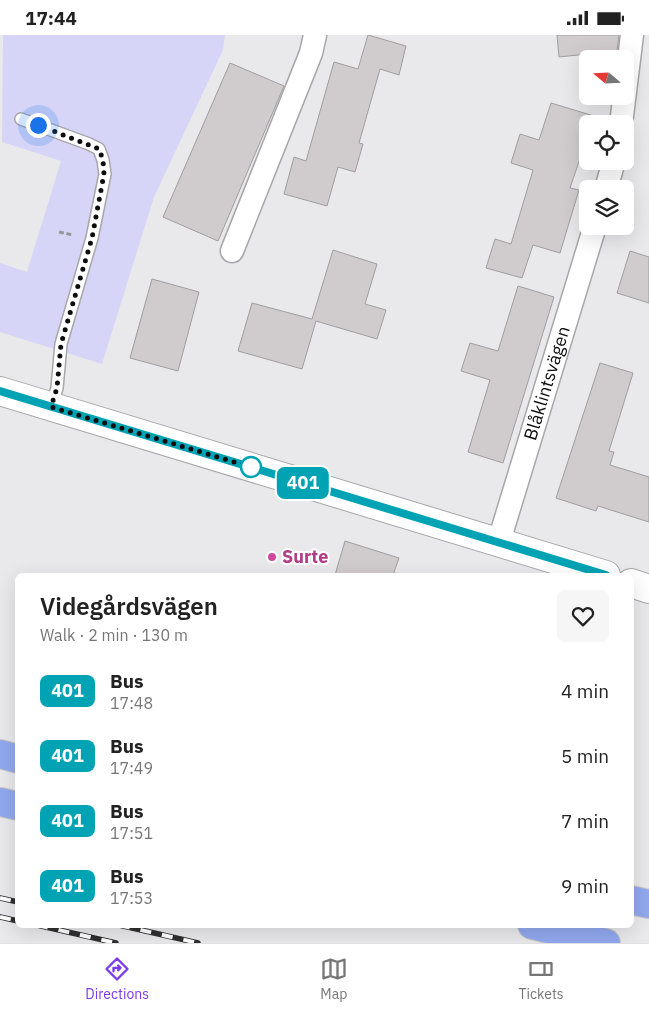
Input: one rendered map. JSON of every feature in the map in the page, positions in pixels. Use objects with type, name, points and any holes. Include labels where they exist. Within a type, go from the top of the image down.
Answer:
[{"type":"highway","points":[[0,755],[15,758]]},
{"type":"highway","points":[[0,802],[15,805]]},
{"type":"highway","points":[[634,901],[649,904]]},
{"type":"highway","points":[[544,928],[606,943]]},
{"type":"street","points":[[232,251],[311,53],[315,35]]},
{"type":"street","points":[[622,115],[632,35]]},
{"type":"street","name":"Blåklintsvägen","points":[[499,541],[592,235]]},
{"type":"street","points":[[0,391],[600,573]]},
{"type":"street","points":[[634,584],[649,589]]},
{"type":"lane","points":[[21,119],[89,144],[99,149],[103,160],[104,174],[92,238],[61,344],[57,388],[51,407]]},
{"type":"shaded area","points":[[3,35],[225,35],[223,50],[154,197],[102,364],[0,332],[0,263],[27,272],[61,161],[2,142]]},
{"type":"building","points":[[368,35],[406,46],[399,75],[380,69],[359,143],[363,144],[355,172],[338,167],[327,206],[284,194],[294,157],[306,161],[334,62],[358,69]]},
{"type":"building","points":[[557,35],[619,35],[617,50],[579,50],[579,55],[559,57]]},
{"type":"building","points":[[230,63],[284,86],[218,241],[163,217]]},
{"type":"building","points":[[551,103],[591,115],[579,115],[579,162],[570,188],[579,190],[560,253],[533,245],[522,278],[486,268],[495,239],[511,244],[533,170],[511,163],[520,134],[539,140]]},
{"type":"building","points":[[333,250],[377,264],[365,304],[386,310],[377,339],[316,321],[302,369],[238,351],[252,303],[312,319]]},
{"type":"building","points":[[630,251],[649,257],[649,303],[617,293]]},
{"type":"building","points":[[152,279],[199,292],[178,371],[130,358]]},
{"type":"building","points":[[518,286],[554,297],[503,463],[468,452],[490,380],[461,371],[470,343],[498,351]]},
{"type":"building","points":[[600,363],[633,373],[609,451],[614,452],[610,465],[649,477],[649,522],[598,506],[596,511],[556,498]]},
{"type":"building","points":[[345,541],[399,558],[394,573],[336,573]]},
{"type":"railway","points":[[0,898],[15,901]]},
{"type":"railway","points":[[0,917],[15,920]]},
{"type":"railway","points":[[50,928],[116,943]]},
{"type":"railway","points":[[132,928],[198,943]]},
{"type":"bus line","name":"401","points":[[0,391],[600,573]]},
{"type":"place","name":"Surte","points":[[272,557]]},
{"type":"route","points":[[38,125],[99,149],[103,160],[104,174],[92,238],[61,344],[57,388],[51,407],[251,467]]}]
